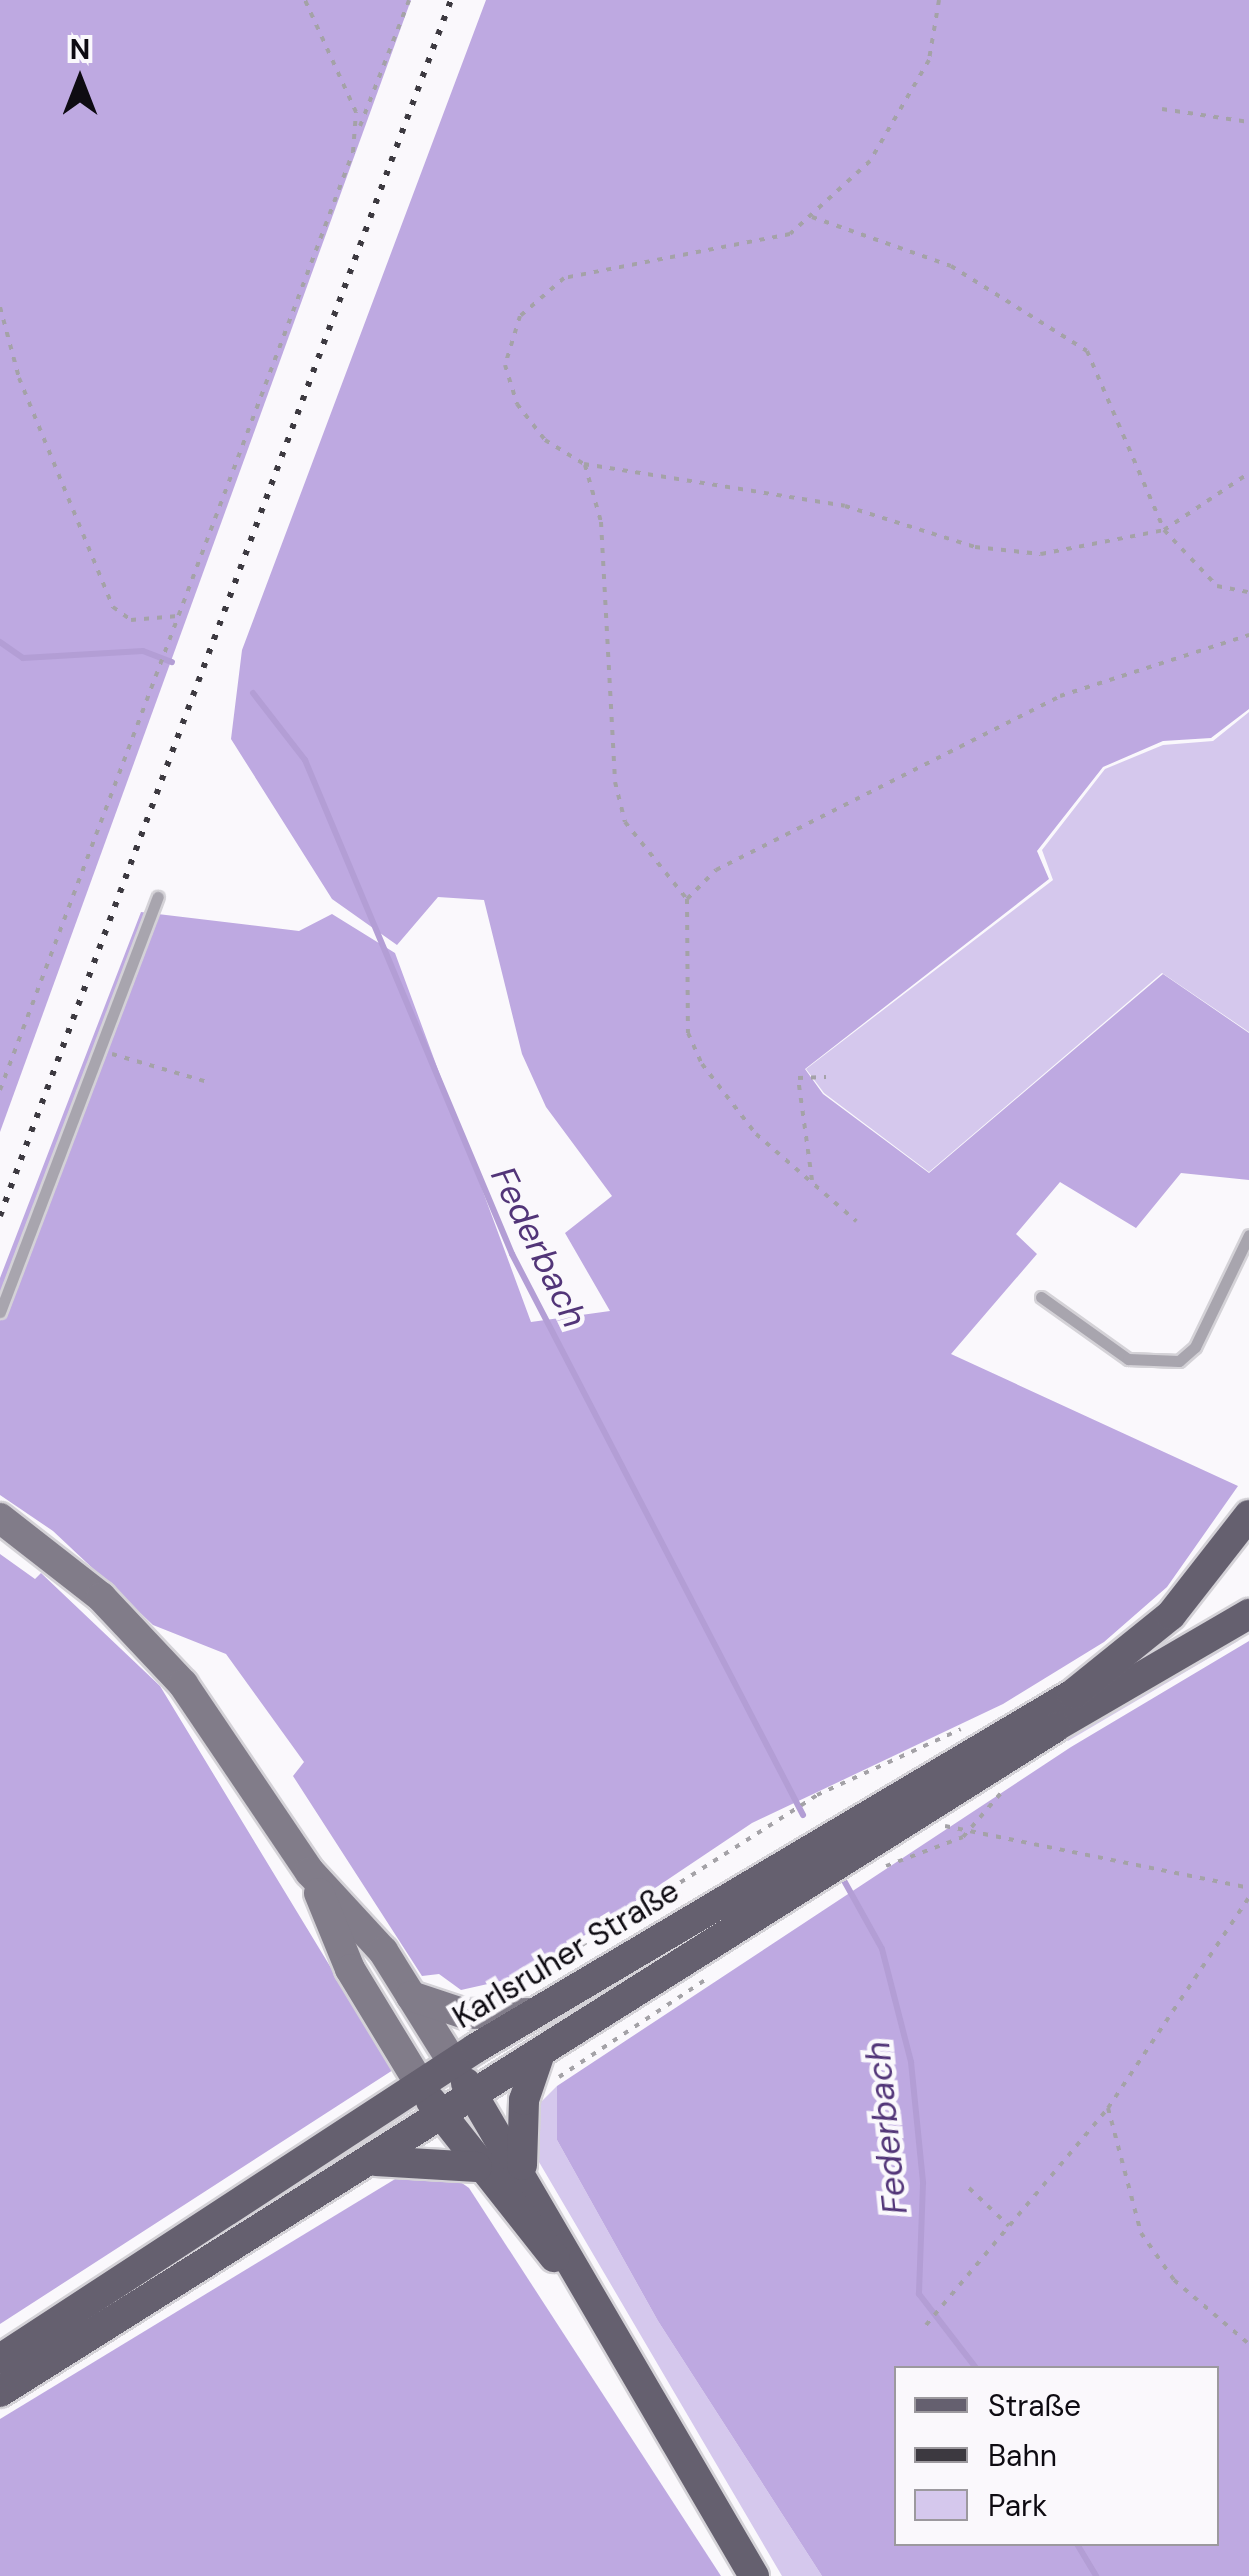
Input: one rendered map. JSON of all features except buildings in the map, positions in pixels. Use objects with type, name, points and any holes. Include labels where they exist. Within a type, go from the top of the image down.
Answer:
[{"type":"main road","name":"Karlsruher Straße","points":[[0,2359],[533,2014],[1051,1708],[1170,1614],[1249,1516]]},
{"type":"main road","points":[[0,1518],[144,1639],[220,1733],[310,1872],[412,1996],[522,2166],[578,2286],[754,2576]]},
{"type":"main road","points":[[1060,1724],[1179,1624],[1249,1544]]},
{"type":"main road","points":[[0,2392],[442,2118],[1060,1724],[1249,1614]]},
{"type":"main road","points":[[310,1872],[350,1969],[442,2118],[477,2167],[578,2286]]},
{"type":"main road","points":[[412,1996],[465,2014],[533,2014]]},
{"type":"main road","points":[[522,2166],[524,2100],[539,2056]]},
{"type":"main road","points":[[370,2162],[477,2167]]},
{"type":"lane","points":[[0,1312],[158,898]]},
{"type":"lane","points":[[1041,1297],[1128,1359],[1178,1361],[1195,1347],[1249,1235]]},
{"type":"path","points":[[305,0],[358,130]]},
{"type":"path","points":[[0,1090],[409,0]]},
{"type":"path","points":[[939,0],[929,60],[870,161],[790,234],[564,278],[520,316],[505,365],[517,404],[545,440],[584,464],[845,506],[975,547],[1041,554],[1164,530],[1249,473]]},
{"type":"path","points":[[1162,109],[1249,122]]},
{"type":"path","points":[[810,216],[950,266],[1088,351],[1164,530],[1218,586],[1249,592]]},
{"type":"path","points":[[0,308],[19,378],[113,607],[131,620],[180,616]]},
{"type":"path","points":[[584,464],[601,522],[615,782],[625,822],[687,899],[688,1032],[756,1134],[856,1221]]},
{"type":"path","points":[[687,899],[716,870],[1060,696],[1249,636]]},
{"type":"path","points":[[101,1051],[208,1082]]},
{"type":"path","points":[[814,1185],[798,1078],[826,1077]]},
{"type":"path","points":[[502,1991],[817,1795],[969,1726]]},
{"type":"path","points":[[874,1871],[971,1830],[1249,1888]]},
{"type":"path","points":[[926,2325],[1108,2108],[1249,1898]]},
{"type":"path","points":[[1108,2108],[1141,2233],[1174,2280],[1249,2344]]},
{"type":"path","points":[[969,2188],[1009,2226]]},
{"type":"green space","points":[[1249,712],[1249,1032],[1162,973],[929,1172],[824,1093],[806,1069],[1053,880],[1042,850],[1105,769],[1163,745],[1213,741]]},
{"type":"green space","points":[[1249,1621],[1238,1641],[1068,1741],[1066,1735]]},
{"type":"green space","points":[[557,2086],[557,2140],[658,2321],[822,2576],[782,2576],[539,2162],[529,2114]]},
{"type":"shaded area","points":[[0,0],[411,0],[0,1132]]},
{"type":"shaded area","points":[[486,0],[1249,0],[1249,709],[1211,738],[1163,741],[1103,767],[1037,851],[1049,879],[805,1069],[823,1094],[929,1173],[1163,974],[1249,1033],[1249,1180],[1181,1173],[1136,1228],[1060,1182],[1016,1234],[1037,1254],[951,1354],[1238,1486],[1167,1587],[1104,1642],[1003,1704],[752,1823],[524,1976],[461,1990],[439,1974],[422,1976],[293,1776],[304,1762],[226,1654],[153,1625],[53,1531],[0,1495],[0,1278],[141,912],[299,931],[332,914],[395,953],[531,1322],[610,1311],[565,1233],[612,1196],[546,1107],[522,1054],[484,900],[438,897],[397,945],[332,899],[231,739],[242,650]]},
{"type":"shaded area","points":[[0,1554],[35,1579],[41,1573],[160,1686],[393,2070],[0,2324]]},
{"type":"shaded area","points":[[1249,1641],[1249,2576],[822,2576],[658,2321],[557,2140],[557,2086],[1071,1747]]},
{"type":"shaded area","points":[[410,2170],[452,2176],[469,2188],[721,2576],[0,2576],[0,2419]]},
{"type":"waterway","name":"Federbach","points":[[0,642],[23,658],[143,651],[172,662]]},
{"type":"waterway","name":"Federbach","points":[[253,693],[305,760],[512,1254],[803,1815]]},
{"type":"waterway","name":"Federbach","points":[[842,1877],[882,1949],[911,2062],[923,2183],[919,2294],[974,2366]]},
{"type":"waterway","name":"Federbach","points":[[1078,2546],[1096,2576]]},
{"type":"railway","points":[[0,1216],[451,0]]}]
